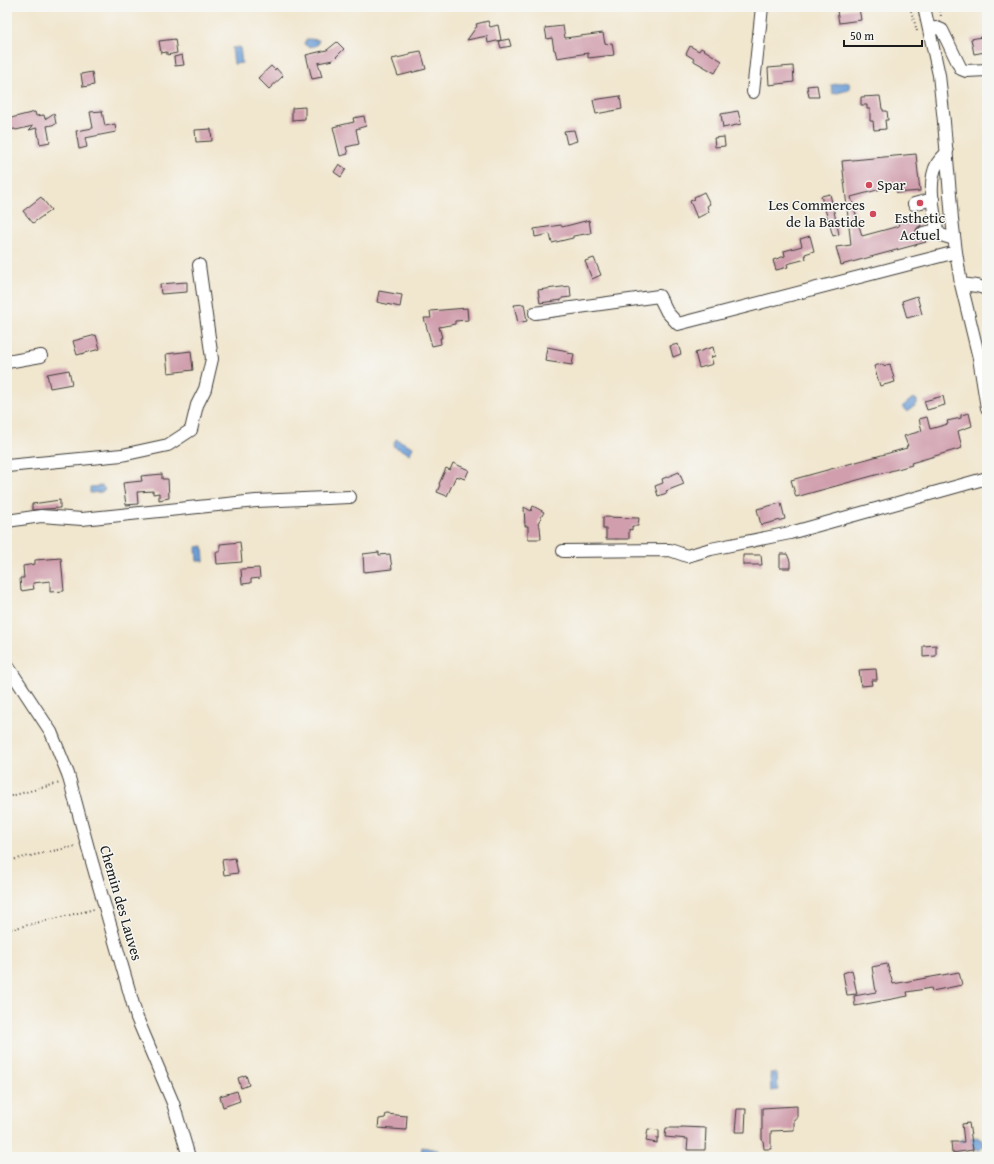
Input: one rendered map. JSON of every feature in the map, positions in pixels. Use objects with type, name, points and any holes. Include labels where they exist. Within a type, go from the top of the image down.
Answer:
[{"type":"street","points":[[753,92],[762,7]]},
{"type":"street","points":[[924,7],[939,75],[954,239],[961,284],[983,358],[987,408]]},
{"type":"street","points":[[929,29],[937,28],[942,30],[961,69],[966,71],[987,70]]},
{"type":"street","points":[[947,152],[937,164],[933,174],[932,187],[937,230],[941,235],[954,239]]},
{"type":"street","points":[[914,204],[933,199]]},
{"type":"street","points":[[923,233],[937,230]]},
{"type":"street","points":[[535,313],[659,296],[667,312],[678,324],[956,252]]},
{"type":"street","points":[[7,466],[122,455],[168,444],[191,430],[197,405],[205,389],[212,359],[199,265]]},
{"type":"street","points":[[961,284],[987,289]]},
{"type":"street","points":[[7,362],[41,356]]},
{"type":"street","points":[[563,551],[670,550],[687,556],[711,549],[790,533],[987,478]]},
{"type":"street","points":[[7,521],[41,516],[82,519],[256,501],[350,497]]},
{"type":"street","name":"Chemin des Lauves","points":[[7,665],[51,732],[70,780],[137,1018],[174,1103],[189,1157]]},
{"type":"path","points":[[7,797],[70,780]]},
{"type":"path","points":[[7,861],[87,843]]},
{"type":"path","points":[[7,930],[105,907]]},
{"type":"water","points":[[309,39],[319,40],[317,45],[309,47],[304,44],[305,41]]},
{"type":"water","points":[[240,47],[242,63],[234,64],[232,48]]},
{"type":"water","points":[[847,82],[849,83],[849,90],[833,94],[831,85]]},
{"type":"water","points":[[913,398],[917,400],[917,404],[907,412],[902,407]]},
{"type":"water","points":[[396,439],[413,447],[410,454],[393,446]]},
{"type":"water","points":[[102,486],[105,489],[102,492],[90,493],[90,487]]},
{"type":"water","points":[[203,546],[204,561],[197,561],[196,547]]},
{"type":"water","points":[[770,1073],[775,1073],[777,1075],[778,1090],[771,1091]]},
{"type":"water","points":[[977,1137],[983,1141],[984,1146],[980,1150],[974,1150],[972,1146],[966,1147],[962,1142],[959,1142],[961,1139]]},
{"type":"water","points":[[422,1147],[438,1150],[439,1155],[437,1157],[421,1155]]},
{"type":"building","points":[[859,8],[861,20],[839,23],[837,11]]},
{"type":"building","points":[[488,21],[490,27],[498,25],[501,40],[488,43],[487,36],[467,40],[477,26],[476,24]]},
{"type":"building","points":[[563,26],[565,38],[603,33],[605,44],[612,43],[614,55],[588,58],[588,53],[557,58],[552,38],[547,39],[545,28]]},
{"type":"building","points":[[987,36],[987,46],[984,47],[985,52],[974,54],[971,39]]},
{"type":"building","points":[[175,39],[177,53],[167,55],[167,52],[161,53],[159,41]]},
{"type":"building","points":[[509,39],[511,46],[501,48],[499,41]]},
{"type":"building","points":[[337,42],[344,49],[333,60],[318,63],[322,77],[312,79],[306,55],[327,50]]},
{"type":"building","points":[[690,46],[699,51],[701,48],[722,61],[715,73],[694,61],[694,59],[686,54]]},
{"type":"building","points":[[421,51],[426,69],[398,76],[392,59]]},
{"type":"building","points":[[182,55],[184,65],[175,66],[174,57]]},
{"type":"building","points":[[271,66],[275,70],[276,68],[283,76],[269,89],[258,78]]},
{"type":"building","points":[[793,66],[794,82],[769,85],[768,68]]},
{"type":"building","points":[[92,72],[94,85],[83,87],[81,74]]},
{"type":"building","points":[[817,85],[819,97],[809,97],[807,86]]},
{"type":"building","points":[[620,96],[622,109],[596,114],[593,100]]},
{"type":"building","points":[[880,96],[882,109],[883,111],[887,111],[888,120],[885,120],[886,129],[874,130],[873,121],[870,121],[870,109],[867,109],[867,105],[861,105],[861,97]]},
{"type":"building","points":[[305,107],[305,119],[292,120],[292,108]]},
{"type":"building","points":[[102,111],[105,126],[115,124],[116,132],[85,138],[87,147],[79,149],[76,131],[93,128],[90,112]]},
{"type":"building","points":[[738,111],[741,124],[723,128],[721,114]]},
{"type":"building","points":[[35,112],[36,116],[44,115],[45,119],[54,113],[56,124],[47,126],[50,142],[40,144],[37,128],[29,130],[33,126],[9,130],[7,119]]},
{"type":"building","points":[[364,116],[366,126],[356,129],[359,144],[346,147],[348,154],[340,156],[333,127],[354,122],[353,118]]},
{"type":"building","points":[[211,129],[212,141],[196,142],[195,130]]},
{"type":"building","points":[[574,130],[577,141],[567,144],[564,131]]},
{"type":"building","points":[[724,137],[725,146],[715,147],[714,138]]},
{"type":"building","points":[[916,154],[920,191],[897,193],[896,185],[851,197],[862,236],[899,226],[898,223],[919,218],[921,226],[916,230],[916,235],[918,238],[925,240],[926,242],[841,265],[836,247],[851,245],[842,161]]},
{"type":"building","points":[[339,164],[346,169],[341,177],[334,172]]},
{"type":"building","points":[[704,192],[710,204],[707,206],[709,212],[697,218],[690,201],[695,199],[694,197]]},
{"type":"building","points":[[830,194],[839,234],[833,236],[821,196]]},
{"type":"building","points":[[41,197],[51,210],[33,223],[23,211]]},
{"type":"building","points":[[589,220],[591,233],[573,236],[573,238],[552,243],[550,234],[535,237],[534,229],[561,225],[562,227]]},
{"type":"building","points":[[810,236],[814,251],[805,254],[806,259],[787,264],[788,267],[776,270],[773,260],[785,256],[784,251],[802,246],[800,239]]},
{"type":"building","points":[[594,258],[601,275],[592,279],[585,261]]},
{"type":"building","points":[[187,282],[187,292],[161,294],[160,284]]},
{"type":"building","points":[[570,286],[571,297],[562,298],[562,300],[540,303],[538,290]]},
{"type":"building","points":[[379,291],[402,295],[400,307],[377,302]]},
{"type":"building","points":[[917,296],[922,314],[907,318],[902,301]]},
{"type":"building","points":[[524,304],[527,321],[518,323],[514,305]]},
{"type":"building","points":[[467,308],[468,320],[455,321],[455,324],[439,327],[442,338],[440,338],[441,344],[432,346],[424,318],[431,318],[430,311]]},
{"type":"building","points":[[96,335],[100,349],[77,355],[73,341]]},
{"type":"building","points":[[678,344],[681,354],[673,357],[670,346]]},
{"type":"building","points":[[547,347],[568,351],[567,353],[574,354],[572,365],[545,361]]},
{"type":"building","points":[[713,347],[715,356],[711,357],[713,364],[699,368],[695,353]]},
{"type":"building","points":[[191,351],[193,370],[168,373],[166,354]]},
{"type":"building","points":[[882,364],[883,366],[890,364],[895,382],[880,386],[874,366]]},
{"type":"building","points":[[69,370],[72,384],[50,388],[47,374]]},
{"type":"building","points":[[943,396],[945,405],[927,410],[924,401]]},
{"type":"building","points":[[969,413],[972,426],[958,431],[962,448],[911,463],[912,465],[796,497],[791,480],[907,448],[906,446],[908,446],[904,436],[922,431],[919,419],[927,417],[930,429],[948,424],[947,421],[961,418],[961,415]]},
{"type":"building","points":[[453,463],[469,470],[465,479],[456,476],[447,496],[437,492],[446,468],[450,470]]},
{"type":"building","points":[[679,472],[684,484],[658,496],[655,486],[663,483],[662,479]]},
{"type":"building","points":[[162,474],[162,479],[168,479],[169,498],[159,500],[159,493],[153,494],[153,491],[137,492],[138,504],[126,505],[123,483],[142,481],[141,476]]},
{"type":"building","points":[[60,500],[60,508],[32,510],[32,504]]},
{"type":"building","points":[[781,503],[785,519],[761,525],[757,509]]},
{"type":"building","points":[[533,506],[544,512],[538,523],[540,527],[541,539],[528,539],[528,526],[525,526],[524,507],[531,511]]},
{"type":"building","points":[[603,517],[639,518],[638,526],[632,526],[632,530],[629,529],[629,539],[606,539],[606,529],[603,529]]},
{"type":"building","points":[[240,542],[242,562],[217,564],[216,552],[220,552],[220,544]]},
{"type":"building","points":[[379,552],[379,555],[390,554],[392,569],[364,572],[363,554]]},
{"type":"building","points":[[780,554],[787,554],[790,561],[790,568],[780,568]]},
{"type":"building","points":[[743,555],[761,555],[762,565],[743,565]]},
{"type":"building","points":[[61,558],[64,591],[50,592],[50,581],[33,583],[34,589],[21,591],[20,578],[24,578],[23,566],[35,564],[35,560]]},
{"type":"building","points":[[259,568],[260,578],[251,579],[251,583],[242,584],[241,569]]},
{"type":"building","points":[[936,645],[936,656],[923,657],[923,646]]},
{"type":"building","points":[[876,669],[877,680],[871,680],[872,685],[861,686],[859,670]]},
{"type":"building","points":[[235,858],[238,873],[224,875],[222,860]]},
{"type":"building","points":[[887,964],[893,984],[959,972],[962,985],[932,991],[931,988],[907,992],[908,996],[855,1006],[854,996],[876,992],[872,967]]},
{"type":"building","points":[[852,970],[857,994],[847,995],[843,973]]},
{"type":"building","points":[[246,1075],[249,1085],[241,1088],[238,1078]]},
{"type":"building","points":[[237,1091],[240,1101],[223,1107],[220,1096]]},
{"type":"building","points":[[797,1106],[797,1119],[794,1119],[794,1130],[771,1131],[771,1149],[764,1149],[762,1140],[762,1108]]},
{"type":"building","points":[[737,1109],[746,1109],[745,1132],[735,1132]]},
{"type":"building","points":[[386,1114],[407,1116],[406,1130],[378,1128],[379,1119],[385,1118]]},
{"type":"building","points":[[969,1123],[973,1150],[952,1153],[951,1142],[964,1142],[962,1124]]},
{"type":"building","points":[[666,1128],[706,1128],[705,1150],[687,1150],[688,1139],[665,1137]]},
{"type":"building","points":[[648,1129],[659,1130],[659,1138],[657,1138],[657,1143],[646,1141]]},
{"type":"place","name":"Spar","points":[[869,185]]},
{"type":"place","name":"Esthetic Actuel","points":[[920,203]]},
{"type":"place","name":"Les Commerces de la Bastide","points":[[873,214]]}]
